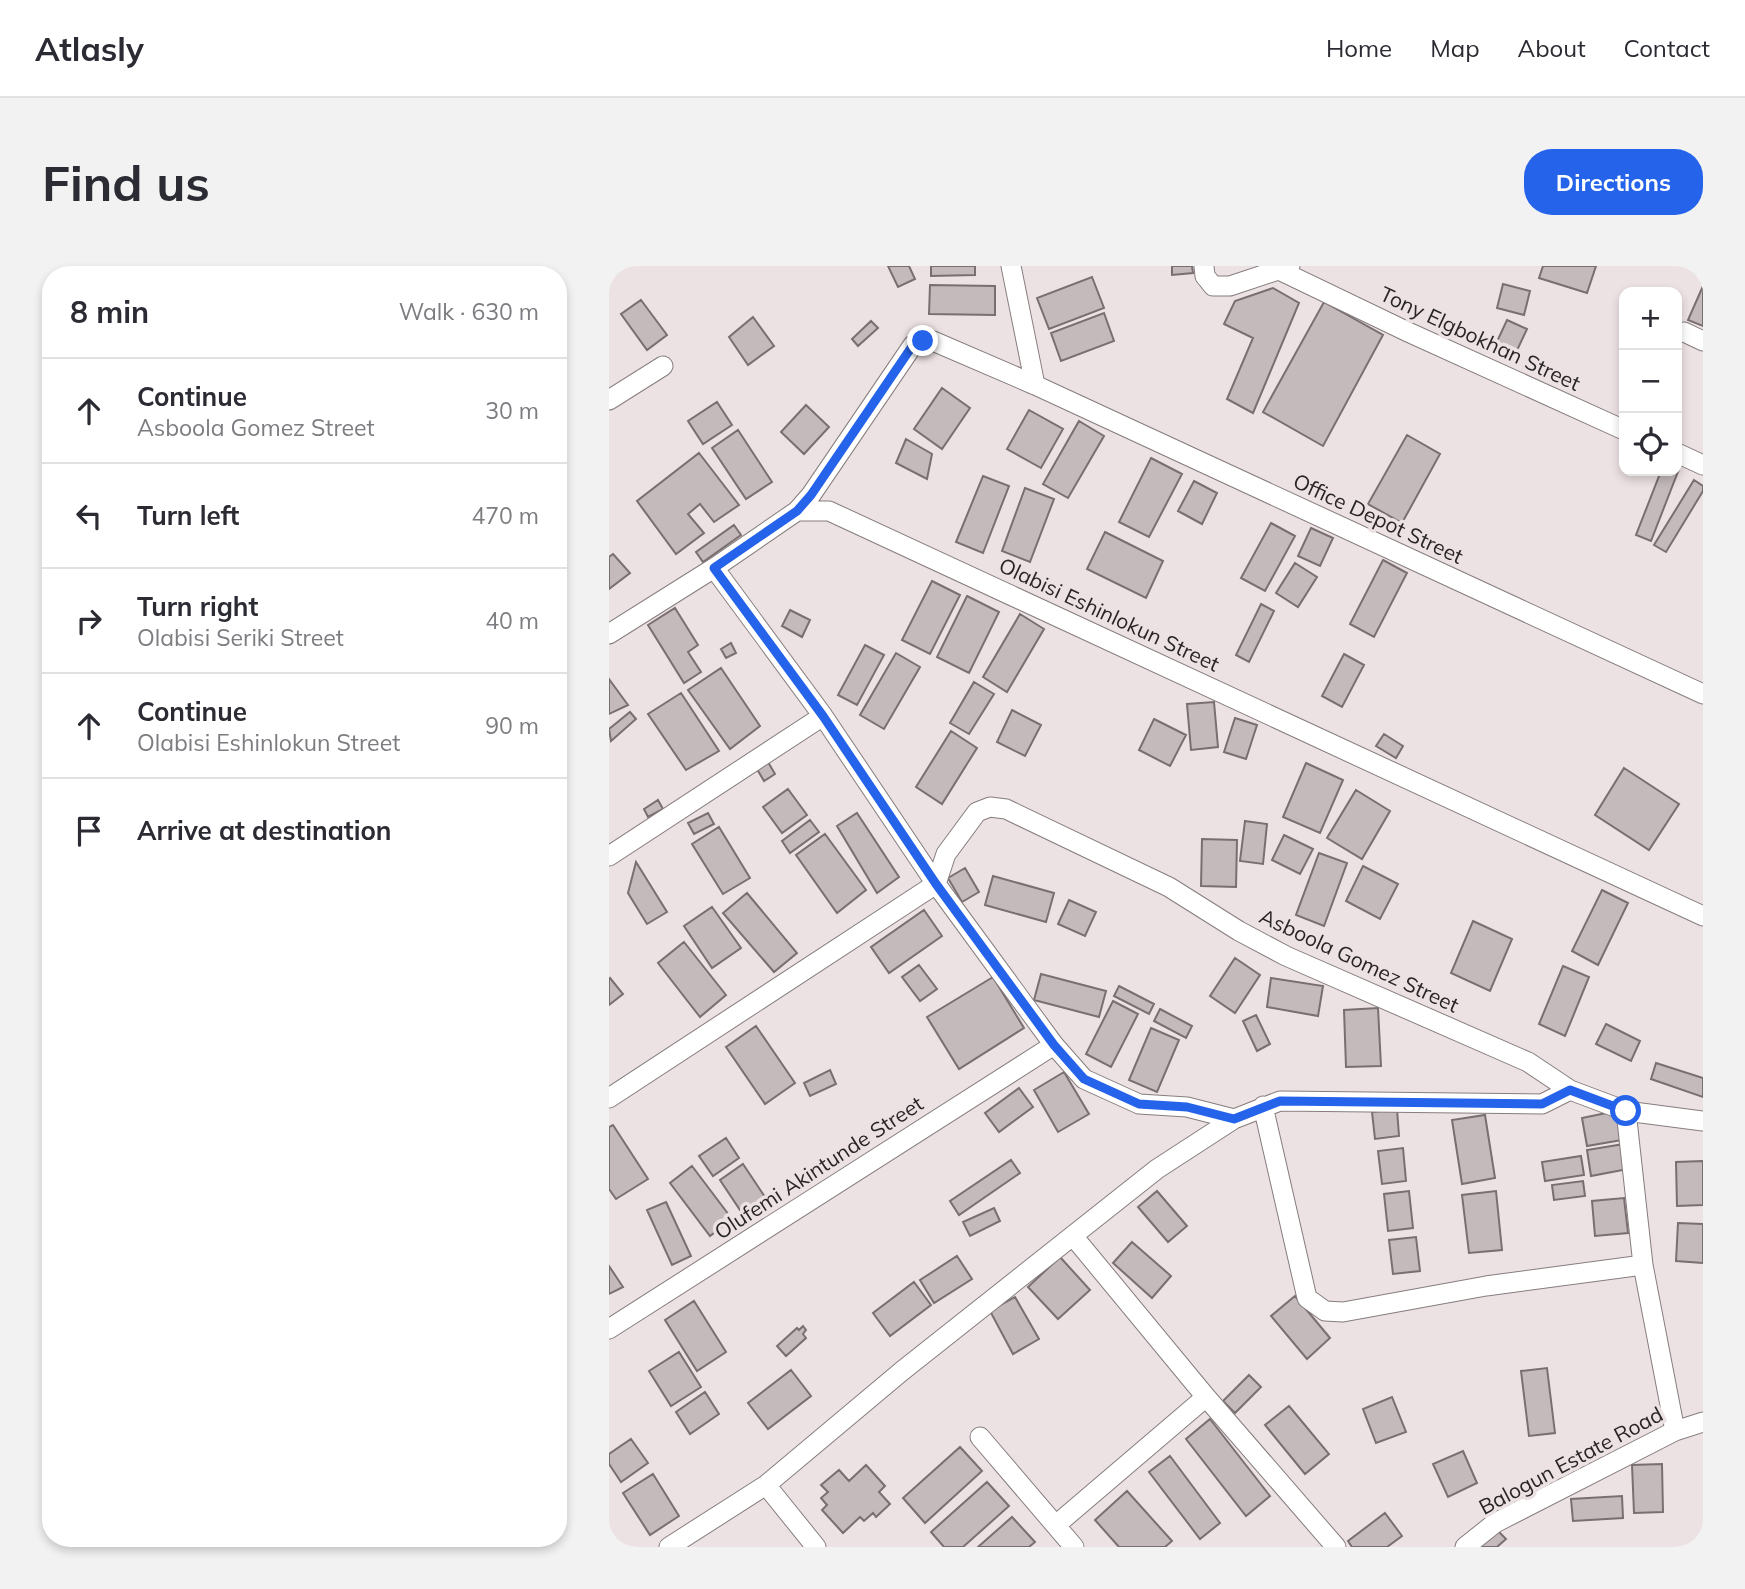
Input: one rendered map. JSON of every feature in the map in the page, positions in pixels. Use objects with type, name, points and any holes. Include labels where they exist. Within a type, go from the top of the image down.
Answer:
[{"type":"street","points":[[1011,266],[1035,385]]},
{"type":"street","points":[[1205,266],[1205,276],[1213,286],[1230,286],[1284,268]]},
{"type":"street","name":"Tony Elgbokhan Street","points":[[1284,268],[1408,332],[1619,428]]},
{"type":"street","points":[[1683,332],[1703,341]]},
{"type":"street","points":[[609,634],[714,568],[797,511],[811,495],[913,345],[933,341],[1035,385]]},
{"type":"street","points":[[609,400],[663,366]]},
{"type":"street","name":"Office Depot Street","points":[[1035,385],[1703,694]]},
{"type":"street","points":[[1682,455],[1703,465]]},
{"type":"street","name":"Olabisi Eshinlokun Street","points":[[797,511],[829,511],[1703,916]]},
{"type":"street","points":[[714,568],[823,716],[936,884],[1054,1045],[1084,1079],[1139,1104],[1187,1107],[1234,1119]]},
{"type":"street","points":[[609,856],[823,716]]},
{"type":"street","name":"Asboola Gomez Street","points":[[936,884],[946,853],[977,812],[990,807],[1006,809],[1169,887],[1239,931],[1286,956],[1528,1062],[1570,1090],[1626,1111],[1703,1121]]},
{"type":"street","points":[[609,1098],[936,884]]},
{"type":"street","name":"Olufemi Akintunde Street","points":[[609,1329],[1054,1045]]},
{"type":"street","points":[[669,1547],[767,1485],[902,1371],[1157,1169],[1234,1119],[1280,1101],[1542,1104],[1570,1090]]},
{"type":"street","points":[[1262,1106],[1307,1298],[1325,1311],[1343,1312],[1486,1286],[1643,1265]]},
{"type":"street","points":[[1626,1111],[1643,1265],[1675,1431]]},
{"type":"street","points":[[1073,1236],[1206,1397],[1336,1547]]},
{"type":"street","points":[[1056,1525],[1206,1397]]},
{"type":"street","name":"Balogun Estate Road","points":[[1465,1547],[1495,1523],[1675,1431],[1703,1422]]},
{"type":"street","points":[[980,1437],[1074,1547]]},
{"type":"street","points":[[767,1485],[816,1547]]},
{"type":"building","points":[[888,266],[909,266],[915,279],[898,287]]},
{"type":"building","points":[[931,266],[975,266],[975,275],[931,276]]},
{"type":"building","points":[[1172,266],[1192,266],[1193,273],[1172,275]]},
{"type":"building","points":[[1543,266],[1596,266],[1587,293],[1539,278]]},
{"type":"building","points":[[1092,277],[1104,308],[1049,329],[1037,298]]},
{"type":"building","points":[[1503,284],[1530,291],[1524,315],[1497,308]]},
{"type":"building","points":[[930,285],[995,286],[995,315],[929,314]]},
{"type":"building","points":[[1703,286],[1703,326],[1688,320]]},
{"type":"building","points":[[1273,288],[1299,303],[1253,413],[1227,399],[1253,338],[1224,324],[1235,301]]},
{"type":"building","points":[[641,300],[667,335],[647,350],[621,314]]},
{"type":"building","points":[[1324,302],[1383,335],[1323,446],[1263,412]]},
{"type":"building","points":[[1104,313],[1114,341],[1061,361],[1051,333]]},
{"type":"building","points":[[753,317],[774,346],[748,365],[729,337]]},
{"type":"building","points":[[1507,320],[1527,329],[1513,359],[1493,350]]},
{"type":"building","points":[[871,321],[878,328],[858,346],[852,339]]},
{"type":"building","points":[[942,388],[970,408],[942,449],[914,429]]},
{"type":"building","points":[[717,402],[732,425],[703,444],[688,421]]},
{"type":"building","points":[[806,405],[829,427],[804,454],[781,432]]},
{"type":"building","points":[[1029,410],[1063,429],[1041,468],[1007,449]]},
{"type":"building","points":[[1079,421],[1104,436],[1068,498],[1043,484]]},
{"type":"building","points":[[738,430],[772,482],[746,499],[712,448]]},
{"type":"building","points":[[1407,435],[1440,454],[1402,523],[1368,504]]},
{"type":"building","points":[[906,439],[932,454],[927,479],[896,463]]},
{"type":"building","points":[[699,453],[739,505],[714,522],[700,504],[688,514],[704,533],[676,554],[637,501]]},
{"type":"building","points":[[1151,458],[1182,474],[1149,537],[1119,522]]},
{"type":"building","points":[[983,476],[1009,486],[983,553],[956,542]]},
{"type":"building","points":[[1659,476],[1676,476],[1651,541],[1636,535]]},
{"type":"building","points":[[1694,480],[1703,486],[1703,491],[1666,552],[1654,545]]},
{"type":"building","points":[[1194,481],[1217,493],[1202,524],[1178,511]]},
{"type":"building","points":[[1025,488],[1054,499],[1030,562],[1002,551]]},
{"type":"building","points":[[1271,523],[1295,536],[1265,591],[1241,578]]},
{"type":"building","points":[[734,525],[741,535],[703,562],[696,552]]},
{"type":"building","points":[[1311,528],[1333,538],[1320,566],[1298,556]]},
{"type":"building","points":[[1105,532],[1163,561],[1146,598],[1087,569]]},
{"type":"building","points":[[613,554],[630,573],[609,589],[609,557]]},
{"type":"building","points":[[1383,560],[1407,573],[1374,637],[1350,624]]},
{"type":"building","points":[[1295,563],[1317,577],[1298,607],[1276,593]]},
{"type":"building","points":[[932,581],[960,595],[930,654],[902,640]]},
{"type":"building","points":[[967,596],[999,612],[969,673],[937,657]]},
{"type":"building","points":[[1261,604],[1274,611],[1249,662],[1236,655]]},
{"type":"building","points":[[675,608],[698,645],[688,652],[701,672],[684,683],[648,625]]},
{"type":"building","points":[[790,610],[810,620],[802,637],[782,626]]},
{"type":"building","points":[[1020,614],[1044,629],[1007,692],[983,677]]},
{"type":"building","points":[[731,643],[736,653],[726,658],[721,649]]},
{"type":"building","points":[[865,645],[884,655],[857,705],[838,695]]},
{"type":"building","points":[[896,653],[920,667],[884,729],[860,715]]},
{"type":"building","points":[[1344,654],[1364,665],[1342,707],[1322,696]]},
{"type":"building","points":[[721,668],[760,726],[730,749],[688,690]]},
{"type":"building","points":[[609,679],[628,705],[609,714]]},
{"type":"building","points":[[974,682],[994,694],[969,734],[950,723]]},
{"type":"building","points":[[681,693],[719,751],[686,770],[648,714]]},
{"type":"building","points":[[1214,702],[1218,747],[1191,750],[1187,704]]},
{"type":"building","points":[[1012,710],[1041,725],[1025,756],[997,742]]},
{"type":"building","points":[[630,712],[636,719],[611,741],[609,729]]},
{"type":"building","points":[[1235,718],[1257,725],[1246,759],[1224,752]]},
{"type":"building","points":[[1154,719],[1186,735],[1170,766],[1139,750]]},
{"type":"building","points":[[951,731],[977,748],[942,804],[916,787]]},
{"type":"building","points":[[1384,734],[1403,746],[1396,758],[1376,746]]},
{"type":"building","points":[[768,762],[775,774],[764,781],[757,769]]},
{"type":"building","points":[[1306,763],[1343,780],[1320,833],[1283,817]]},
{"type":"building","points":[[1624,768],[1679,804],[1649,850],[1595,815]]},
{"type":"building","points":[[788,789],[807,815],[782,833],[763,807]]},
{"type":"building","points":[[1356,790],[1390,811],[1362,859],[1327,838]]},
{"type":"building","points":[[658,800],[663,809],[648,817],[644,809]]},
{"type":"building","points":[[708,813],[714,824],[694,834],[688,823]]},
{"type":"building","points":[[857,813],[899,877],[877,893],[837,826]]},
{"type":"building","points":[[810,820],[819,832],[790,853],[782,841]]},
{"type":"building","points":[[1245,821],[1267,824],[1263,864],[1240,861]]},
{"type":"building","points":[[719,827],[750,878],[723,894],[692,844]]},
{"type":"building","points":[[825,834],[866,890],[837,913],[796,855]]},
{"type":"building","points":[[1284,835],[1313,849],[1300,874],[1272,860]]},
{"type":"building","points":[[1202,839],[1237,840],[1236,887],[1201,886]]},
{"type":"building","points":[[1319,853],[1347,863],[1324,926],[1296,915]]},
{"type":"building","points":[[636,862],[667,912],[647,924],[628,893]]},
{"type":"building","points":[[1363,866],[1398,884],[1380,919],[1346,901]]},
{"type":"building","points":[[965,868],[979,892],[962,902],[948,878]]},
{"type":"building","points":[[993,876],[1054,893],[1046,922],[985,905]]},
{"type":"building","points":[[1602,890],[1628,903],[1598,965],[1572,951]]},
{"type":"building","points":[[747,893],[797,953],[774,972],[723,913]]},
{"type":"building","points":[[1069,900],[1096,912],[1085,936],[1058,924]]},
{"type":"building","points":[[712,907],[741,948],[712,968],[684,926]]},
{"type":"building","points":[[924,910],[942,936],[889,973],[871,947]]},
{"type":"building","points":[[1473,921],[1512,939],[1490,991],[1451,973]]},
{"type":"building","points":[[684,942],[726,995],[700,1017],[658,963]]},
{"type":"building","points":[[1235,958],[1260,975],[1235,1013],[1210,996]]},
{"type":"building","points":[[919,965],[937,989],[920,1001],[902,977]]},
{"type":"building","points":[[1563,966],[1589,977],[1565,1036],[1539,1024]]},
{"type":"building","points":[[1041,974],[1106,991],[1099,1017],[1034,1000]]},
{"type":"building","points":[[993,977],[1024,1028],[959,1069],[927,1017]]},
{"type":"building","points":[[1271,978],[1323,986],[1318,1016],[1267,1007]]},
{"type":"building","points":[[609,979],[623,994],[609,1005]]},
{"type":"building","points":[[1119,986],[1154,1004],[1149,1014],[1114,996]]},
{"type":"building","points":[[1113,1001],[1138,1014],[1111,1067],[1086,1054]]},
{"type":"building","points":[[1378,1008],[1381,1066],[1346,1067],[1344,1010]]},
{"type":"building","points":[[1160,1009],[1192,1026],[1186,1038],[1154,1021]]},
{"type":"building","points":[[1256,1015],[1270,1044],[1257,1051],[1243,1021]]},
{"type":"building","points":[[1606,1024],[1640,1041],[1631,1061],[1596,1044]]},
{"type":"building","points":[[756,1026],[795,1083],[765,1104],[726,1047]]},
{"type":"building","points":[[1151,1028],[1179,1040],[1157,1092],[1129,1080]]},
{"type":"building","points":[[1656,1063],[1703,1078],[1703,1097],[1651,1079]]},
{"type":"building","points":[[830,1070],[836,1084],[810,1096],[804,1083]]},
{"type":"building","points":[[1064,1072],[1089,1114],[1058,1132],[1034,1090]]},
{"type":"building","points":[[1019,1088],[1033,1107],[999,1132],[985,1113]]},
{"type":"building","points":[[1397,1109],[1399,1136],[1375,1139],[1372,1112]]},
{"type":"building","points":[[1616,1111],[1622,1140],[1587,1146],[1582,1118]]},
{"type":"building","points":[[1485,1115],[1495,1178],[1462,1184],[1452,1120]]},
{"type":"building","points":[[613,1125],[648,1179],[616,1199],[609,1189],[609,1127]]},
{"type":"building","points":[[726,1138],[739,1158],[713,1176],[699,1156]]},
{"type":"building","points":[[1624,1144],[1628,1169],[1591,1176],[1587,1150]]},
{"type":"building","points":[[1403,1148],[1406,1181],[1382,1184],[1378,1151]]},
{"type":"building","points":[[1581,1156],[1584,1175],[1545,1181],[1542,1162]]},
{"type":"building","points":[[1011,1160],[1020,1173],[959,1215],[950,1201]]},
{"type":"building","points":[[1703,1161],[1703,1205],[1677,1206],[1676,1162]]},
{"type":"building","points":[[743,1164],[765,1197],[742,1213],[720,1180]]},
{"type":"building","points":[[692,1166],[732,1219],[710,1236],[670,1183]]},
{"type":"building","points":[[1583,1181],[1585,1196],[1554,1200],[1552,1185]]},
{"type":"building","points":[[1157,1191],[1187,1226],[1168,1242],[1138,1207]]},
{"type":"building","points":[[1409,1191],[1413,1228],[1388,1231],[1384,1194]]},
{"type":"building","points":[[1496,1191],[1502,1250],[1469,1253],[1462,1195]]},
{"type":"building","points":[[1624,1198],[1628,1233],[1595,1236],[1592,1201]]},
{"type":"building","points":[[666,1202],[691,1256],[672,1265],[647,1210]]},
{"type":"building","points":[[994,1208],[1000,1221],[970,1236],[963,1222]]},
{"type":"building","points":[[1678,1223],[1703,1224],[1703,1263],[1676,1261]]},
{"type":"building","points":[[1416,1237],[1420,1271],[1393,1274],[1389,1240]]},
{"type":"building","points":[[1132,1242],[1171,1276],[1152,1298],[1113,1263]]},
{"type":"building","points":[[957,1256],[972,1279],[934,1303],[920,1280]]},
{"type":"building","points":[[1060,1257],[1090,1290],[1058,1319],[1028,1287]]},
{"type":"building","points":[[609,1266],[623,1287],[609,1294]]},
{"type":"building","points":[[914,1282],[931,1305],[890,1336],[873,1313]]},
{"type":"building","points":[[1295,1296],[1330,1338],[1307,1359],[1271,1316]]},
{"type":"building","points":[[1015,1297],[1039,1339],[1013,1354],[990,1311]]},
{"type":"building","points":[[694,1301],[726,1352],[697,1371],[665,1320]]},
{"type":"building","points":[[803,1326],[806,1338],[786,1356],[777,1346]]},
{"type":"building","points":[[679,1352],[701,1387],[671,1406],[649,1371]]},
{"type":"building","points":[[1547,1368],[1555,1433],[1529,1436],[1521,1371]]},
{"type":"building","points":[[791,1370],[811,1396],[768,1429],[748,1403]]},
{"type":"building","points":[[1249,1375],[1261,1387],[1235,1413],[1223,1401]]},
{"type":"building","points":[[705,1392],[719,1414],[690,1434],[676,1412]]},
{"type":"building","points":[[1392,1397],[1406,1432],[1376,1443],[1363,1409]]},
{"type":"building","points":[[1289,1406],[1329,1454],[1305,1474],[1265,1425]]},
{"type":"building","points":[[1210,1419],[1270,1496],[1246,1516],[1186,1439]]},
{"type":"building","points":[[631,1439],[648,1463],[621,1482],[609,1464],[609,1454]]},
{"type":"building","points":[[960,1447],[982,1471],[925,1523],[903,1498]]},
{"type":"building","points":[[1463,1451],[1477,1483],[1448,1497],[1433,1464]]},
{"type":"building","points":[[1170,1456],[1220,1523],[1200,1539],[1149,1472]]},
{"type":"building","points":[[1662,1464],[1663,1512],[1634,1513],[1632,1465]]},
{"type":"building","points":[[866,1465],[885,1486],[879,1492],[890,1504],[876,1517],[873,1513],[864,1521],[860,1517],[843,1533],[822,1510],[827,1505],[821,1498],[828,1492],[821,1485],[839,1470],[849,1481]]},
{"type":"building","points":[[653,1474],[679,1516],[650,1535],[623,1493]]},
{"type":"building","points":[[987,1482],[1009,1506],[963,1547],[944,1547],[931,1532]]},
{"type":"building","points":[[1127,1491],[1172,1541],[1165,1547],[1119,1547],[1095,1520]]},
{"type":"building","points":[[1622,1496],[1623,1518],[1573,1521],[1571,1499]]},
{"type":"building","points":[[1385,1513],[1402,1536],[1387,1547],[1352,1547],[1348,1541]]},
{"type":"building","points":[[1012,1517],[1035,1542],[1029,1547],[978,1547]]},
{"type":"building","points":[[1496,1529],[1506,1539],[1497,1547],[1478,1547]]},
{"type":"route","points":[[923,341],[913,345],[811,495],[797,511],[714,568],[823,716],[936,884],[1054,1045],[1084,1079],[1139,1104],[1187,1107],[1234,1119],[1280,1101],[1542,1104],[1570,1090],[1626,1111]]}]
